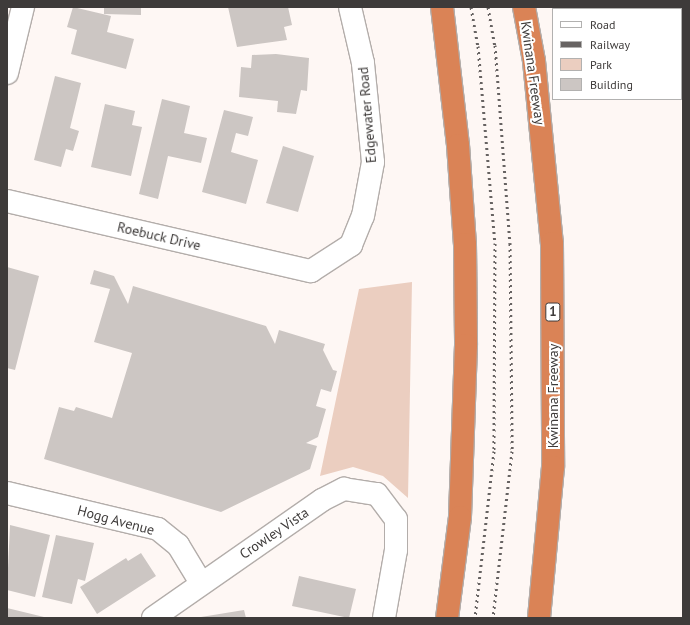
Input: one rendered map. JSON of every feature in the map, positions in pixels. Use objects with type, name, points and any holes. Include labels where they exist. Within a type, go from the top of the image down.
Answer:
[{"type":"highway","points":[[442,7],[458,145],[465,244],[466,345],[460,517],[447,618]]},
{"type":"highway","name":"Kwinana Freeway","points":[[524,7],[534,61],[552,243],[553,468],[539,618]]},
{"type":"street","points":[[7,73],[23,7]]},
{"type":"street","name":"Edgewater Road","points":[[311,271],[351,245],[363,216],[373,162],[363,63],[350,7]]},
{"type":"street","name":"Roebuck Drive","points":[[7,201],[311,271]]},
{"type":"street","name":"Crowley Vista","points":[[153,618],[201,583],[322,500],[344,489],[377,494],[396,519],[396,550],[384,618]]},
{"type":"street","name":"Hogg Avenue","points":[[7,493],[158,529],[178,545],[201,583]]},
{"type":"green space","points":[[412,282],[408,498],[383,476],[353,467],[320,476],[359,289]]},
{"type":"building","points":[[73,7],[111,16],[107,32],[134,39],[126,69],[71,54],[77,30],[67,27]]},
{"type":"building","points":[[104,7],[141,7],[141,15],[104,14]]},
{"type":"building","points":[[228,7],[288,7],[292,25],[284,27],[287,40],[237,47]]},
{"type":"building","points":[[276,54],[309,58],[307,91],[301,90],[296,114],[277,112],[278,101],[239,97],[241,67],[251,68],[252,55]]},
{"type":"building","points":[[55,76],[81,83],[70,128],[79,131],[73,151],[66,149],[61,167],[34,160]]},
{"type":"building","points":[[162,99],[190,106],[184,133],[207,138],[201,163],[168,156],[158,199],[139,194]]},
{"type":"building","points":[[105,104],[135,111],[132,125],[142,127],[131,176],[91,167]]},
{"type":"building","points":[[224,110],[253,117],[248,136],[236,133],[231,152],[258,160],[246,204],[202,192]]},
{"type":"building","points":[[283,146],[314,156],[298,212],[266,203]]},
{"type":"building","points":[[7,267],[39,276],[15,370],[7,368]]},
{"type":"building","points":[[94,270],[114,276],[128,304],[133,286],[266,326],[275,344],[279,330],[325,344],[323,350],[333,370],[337,371],[331,392],[321,389],[316,406],[326,409],[318,437],[306,443],[317,446],[310,469],[221,512],[44,459],[59,407],[74,411],[76,407],[112,418],[132,353],[94,342],[110,289],[90,284]]},
{"type":"building","points":[[10,525],[50,535],[35,597],[7,590]]},
{"type":"building","points":[[56,535],[94,543],[85,581],[78,579],[72,604],[42,597]]},
{"type":"building","points":[[141,553],[156,576],[97,614],[80,587],[126,558],[128,561]]},
{"type":"building","points":[[299,576],[356,589],[349,618],[292,606]]},
{"type":"building","points":[[7,608],[44,617],[44,618],[7,618]]},
{"type":"building","points":[[244,610],[246,618],[201,618],[201,617]]},
{"type":"railway","points":[[471,7],[478,46],[495,243],[494,451],[475,618]]},
{"type":"railway","points":[[488,7],[495,45],[510,243],[512,451],[493,618]]}]
